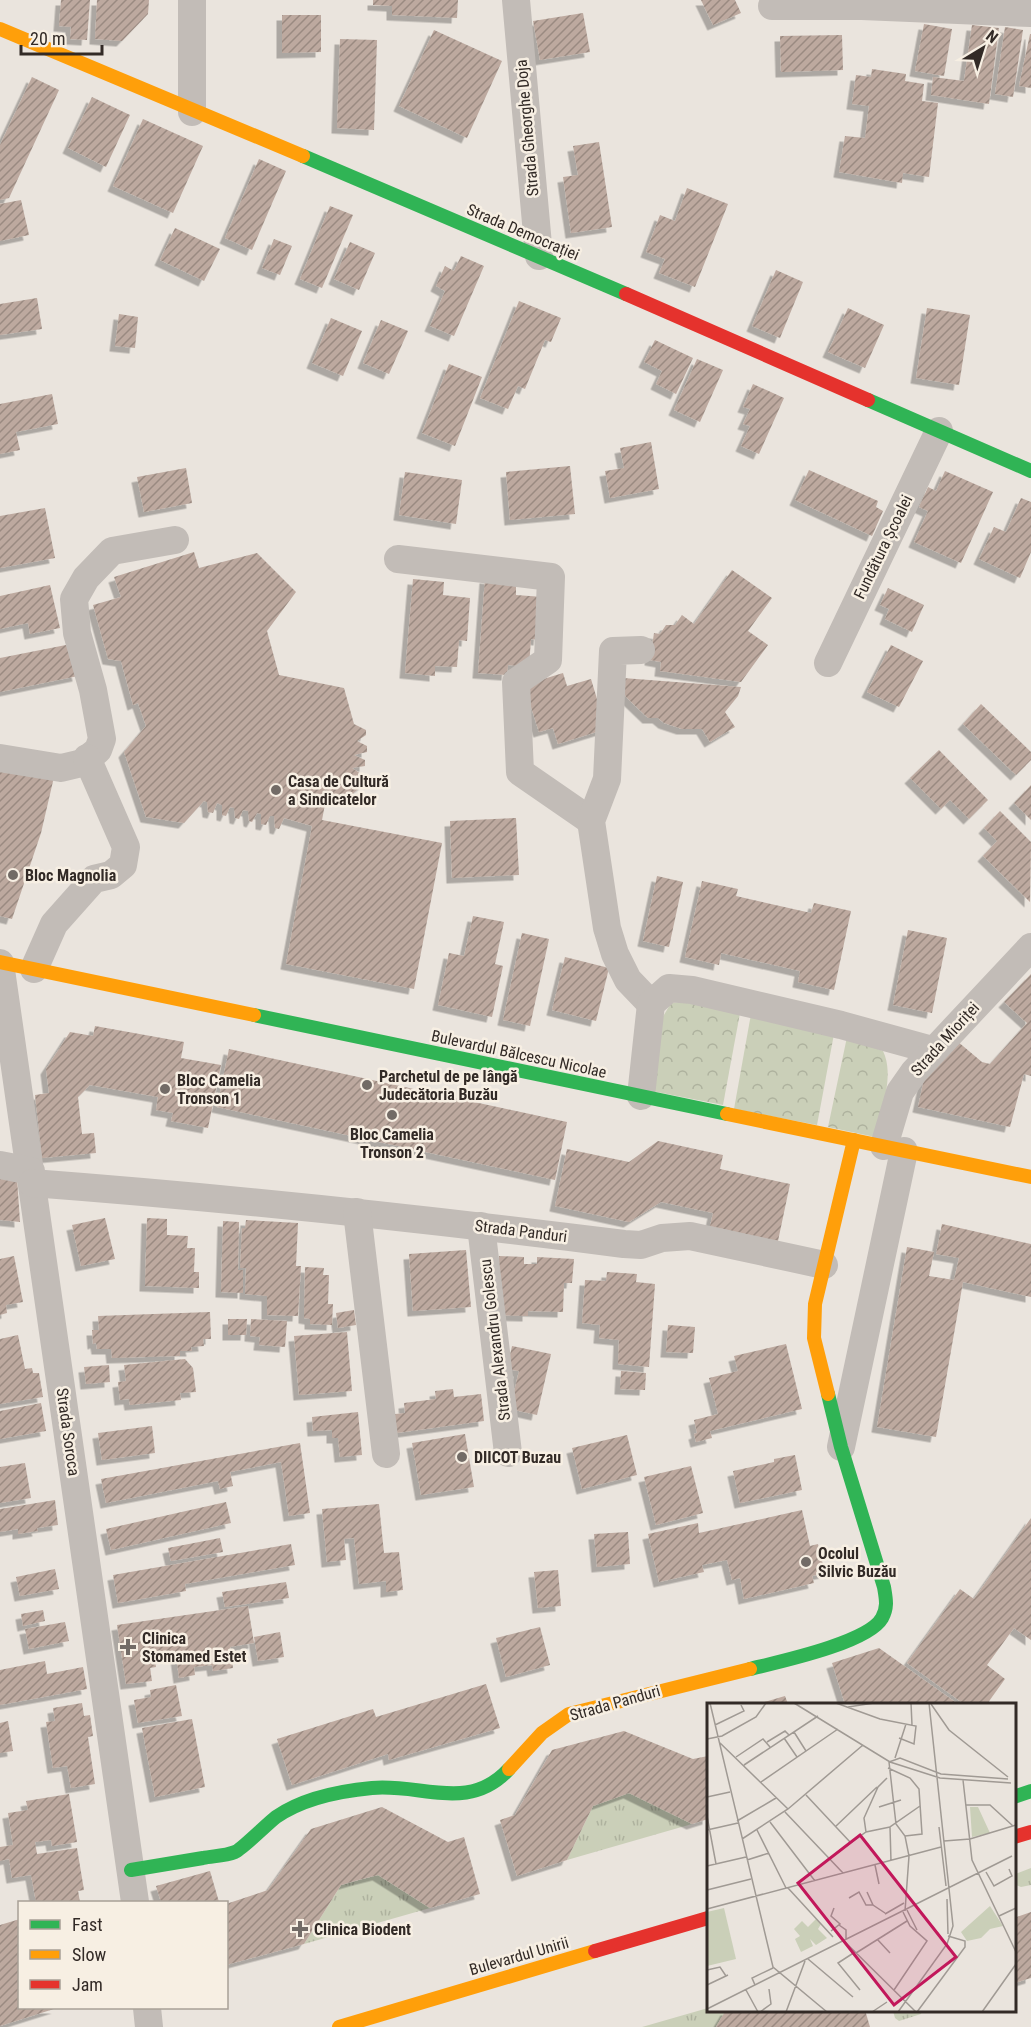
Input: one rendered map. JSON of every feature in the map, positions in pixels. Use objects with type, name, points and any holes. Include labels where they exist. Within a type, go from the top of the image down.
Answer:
[{"type":"street","points":[[192,0],[192,112]]},
{"type":"street","name":"Strada Gheorghe Doja","points":[[516,0],[539,256]]},
{"type":"street","points":[[772,6],[862,3],[1031,13]]},
{"type":"street","name":"Strada Democrației","points":[[0,29],[192,112],[539,256],[1031,471]]},
{"type":"street","name":"Fundătura Școalei","points":[[828,663],[939,431]]},
{"type":"street","points":[[0,758],[60,768],[82,763],[98,750],[102,739],[93,690],[76,633],[74,598],[86,578],[112,551],[175,540]]},
{"type":"street","points":[[398,559],[551,578],[548,660],[516,682],[520,772],[591,821]]},
{"type":"street","points":[[641,650],[613,651],[608,779],[591,821],[607,928],[615,954],[628,980],[651,1004]]},
{"type":"street","points":[[34,969],[54,924],[94,879],[111,875],[123,865],[126,847],[87,758]]},
{"type":"street","name":"Strada Mioriței","points":[[894,1149],[900,1092],[932,1050],[1031,947]]},
{"type":"street","name":"Bulevardul Bălcescu Nicolae","points":[[0,963],[1031,1177]]},
{"type":"street","name":"Strada Soroca","points":[[0,963],[135,1901]]},
{"type":"street","points":[[640,1096],[651,1004],[669,988],[692,990],[841,1024],[932,1050]]},
{"type":"street","name":"Strada Panduri","points":[[131,1869],[237,1852],[278,1816],[307,1802],[339,1794],[371,1788],[405,1787],[436,1794],[471,1792],[498,1781],[542,1733],[569,1714],[804,1655],[870,1631],[881,1620],[887,1605],[884,1587],[841,1447],[813,1338],[814,1304],[854,1140]]},
{"type":"street","name":"Strada Panduri","points":[[841,1447],[894,1149]]},
{"type":"street","name":"Strada Panduri","points":[[0,1165],[32,1177],[641,1245],[662,1238],[690,1236],[824,1265]]},
{"type":"street","points":[[357,1212],[386,1454]]},
{"type":"street","name":"Strada Alexandru Golescu","points":[[481,1226],[508,1453]]},
{"type":"street","points":[[1016,1796],[1031,1791]]},
{"type":"street","points":[[1016,1836],[1031,1832]]},
{"type":"street","name":"Bulevardul Unirii","points":[[339,2027],[707,1918]]},
{"type":"street","points":[[147,2009],[149,2027]]},
{"type":"green space","points":[[687,1001],[740,1013],[723,1105],[647,1090],[661,1020],[671,1003]]},
{"type":"green space","points":[[751,1014],[834,1034],[817,1125],[734,1109]]},
{"type":"green space","points":[[847,1037],[883,1051],[886,1061],[888,1071],[886,1094],[875,1137],[828,1127]]},
{"type":"green space","points":[[629,1793],[692,1824],[567,1860],[593,1806]]},
{"type":"green space","points":[[1031,1868],[1031,1885],[1021,1887],[1016,1885],[1016,1874]]},
{"type":"green space","points":[[378,1875],[430,1908],[304,1944],[341,1885]]},
{"type":"green space","points":[[707,2008],[707,2012],[725,2012],[716,2027],[642,2027]]},
{"type":"green space","points":[[893,2012],[922,2012],[899,2021]]},
{"type":"building","points":[[61,0],[90,0],[87,40],[70,39],[71,27],[59,26]]},
{"type":"building","points":[[97,0],[149,0],[148,14],[122,41],[95,39]]},
{"type":"building","points":[[373,0],[458,0],[457,18],[392,15],[392,6],[373,5]]},
{"type":"building","points":[[701,0],[735,0],[741,13],[713,25]]},
{"type":"building","points":[[583,13],[590,52],[540,60],[533,21]]},
{"type":"building","points":[[282,15],[321,15],[321,52],[282,53]]},
{"type":"building","points":[[924,24],[952,29],[944,76],[915,71]]},
{"type":"building","points":[[972,25],[999,28],[989,104],[931,95],[933,77],[964,81]]},
{"type":"building","points":[[1005,27],[1023,30],[1013,97],[995,94]]},
{"type":"building","points":[[434,30],[502,61],[467,138],[399,106]]},
{"type":"building","points":[[1031,34],[1031,88],[1019,86]]},
{"type":"building","points":[[842,35],[843,70],[781,72],[780,36]]},
{"type":"building","points":[[340,39],[377,40],[374,130],[337,128]]},
{"type":"building","points":[[872,69],[906,74],[905,81],[924,84],[922,101],[938,103],[929,177],[903,173],[902,183],[839,172],[845,136],[865,138],[869,106],[852,104],[856,75],[871,77]]},
{"type":"building","points":[[32,77],[59,90],[9,198],[0,200],[0,145]]},
{"type":"building","points":[[92,97],[130,115],[106,167],[68,148]]},
{"type":"building","points":[[143,119],[203,146],[173,213],[113,186]]},
{"type":"building","points":[[599,142],[612,227],[571,233],[563,177],[578,175],[573,146]]},
{"type":"building","points":[[259,159],[286,171],[252,250],[225,238]]},
{"type":"building","points":[[687,188],[728,204],[695,287],[659,273],[665,259],[646,252],[660,215],[675,221]]},
{"type":"building","points":[[21,200],[29,235],[0,241],[0,204]]},
{"type":"building","points":[[330,206],[353,215],[322,288],[300,279]]},
{"type":"building","points":[[175,228],[220,249],[204,281],[160,260]]},
{"type":"building","points":[[274,239],[292,246],[280,275],[262,268]]},
{"type":"building","points":[[350,242],[375,253],[359,290],[334,279]]},
{"type":"building","points":[[461,256],[484,266],[454,336],[430,326],[445,291],[436,286],[445,266],[454,271]]},
{"type":"building","points":[[776,270],[803,282],[780,338],[752,326]]},
{"type":"building","points":[[37,298],[42,329],[0,335],[0,304]]},
{"type":"building","points":[[519,301],[561,318],[551,342],[545,340],[525,389],[518,386],[508,409],[480,398]]},
{"type":"building","points":[[848,308],[884,325],[865,368],[828,352]]},
{"type":"building","points":[[927,308],[970,315],[959,385],[916,378]]},
{"type":"building","points":[[119,314],[138,317],[135,348],[115,346]]},
{"type":"building","points":[[331,318],[362,331],[343,376],[312,363]]},
{"type":"building","points":[[381,320],[408,331],[389,374],[363,363]]},
{"type":"building","points":[[655,340],[693,358],[676,394],[656,384],[662,371],[644,362]]},
{"type":"building","points":[[697,359],[723,370],[700,422],[674,410]]},
{"type":"building","points":[[449,364],[482,377],[455,446],[422,433]]},
{"type":"building","points":[[753,384],[784,398],[759,454],[741,446],[750,426],[743,424],[750,409],[743,407]]},
{"type":"building","points":[[52,394],[58,424],[16,432],[20,450],[0,454],[0,404]]},
{"type":"building","points":[[651,442],[659,489],[610,498],[605,471],[624,468],[620,448]]},
{"type":"building","points":[[570,466],[575,514],[510,520],[506,472]]},
{"type":"building","points":[[186,468],[192,503],[144,512],[137,477]]},
{"type":"building","points":[[809,470],[878,501],[876,507],[883,511],[872,536],[795,500]]},
{"type":"building","points":[[945,471],[993,492],[961,563],[914,542],[928,511],[919,507],[928,487],[936,491]]},
{"type":"building","points":[[405,472],[462,480],[456,524],[399,515]]},
{"type":"building","points":[[1021,498],[1031,502],[1031,552],[1020,578],[979,559],[994,527],[1006,532]]},
{"type":"building","points":[[45,508],[55,558],[0,568],[0,516]]},
{"type":"building","points":[[194,552],[199,568],[257,553],[296,592],[267,631],[279,675],[344,688],[354,724],[366,730],[366,735],[357,741],[367,746],[367,752],[354,755],[365,760],[365,766],[352,768],[364,776],[364,784],[345,800],[327,794],[322,820],[442,843],[414,989],[286,964],[312,826],[284,818],[279,829],[275,828],[274,816],[270,816],[266,825],[261,824],[261,814],[257,813],[252,822],[249,821],[248,811],[243,810],[239,819],[235,818],[234,808],[230,807],[226,816],[222,815],[222,805],[217,803],[213,813],[208,812],[207,802],[204,801],[184,823],[146,817],[124,752],[146,726],[138,703],[133,705],[121,661],[108,659],[93,605],[121,597],[114,577]]},
{"type":"building","points":[[732,570],[772,598],[748,631],[768,645],[741,682],[660,671],[661,662],[650,660],[654,633],[660,634],[666,625],[675,625],[682,615],[694,624]]},
{"type":"building","points":[[485,578],[516,581],[516,595],[543,597],[539,640],[531,639],[529,667],[508,665],[507,675],[478,673]]},
{"type":"building","points":[[413,579],[444,582],[443,595],[470,598],[467,641],[459,640],[457,667],[435,666],[435,676],[405,673]]},
{"type":"building","points":[[50,585],[60,628],[30,634],[28,623],[0,629],[0,596]]},
{"type":"building","points":[[888,588],[924,605],[912,632],[885,619],[889,609],[880,605]]},
{"type":"building","points":[[71,644],[78,676],[0,692],[0,658]]},
{"type":"building","points":[[891,645],[923,661],[899,707],[867,692]]},
{"type":"building","points":[[563,673],[567,686],[591,679],[606,729],[558,744],[553,728],[539,732],[524,685]]},
{"type":"building","points":[[623,678],[741,687],[738,696],[725,712],[735,727],[710,742],[702,729],[682,729],[664,723],[658,718],[648,718],[626,697],[622,687]]},
{"type":"building","points":[[981,704],[1031,752],[1031,760],[1016,775],[963,724]]},
{"type":"building","points":[[939,750],[988,800],[969,819],[950,800],[941,809],[910,778]]},
{"type":"building","name":"Bloc Magnolia","points":[[0,768],[54,777],[41,833],[12,919],[0,916]]},
{"type":"building","points":[[1031,785],[1031,820],[1014,803]]},
{"type":"building","points":[[1000,811],[1031,842],[1030,902],[983,856],[997,841],[984,828]]},
{"type":"building","points":[[516,818],[519,875],[452,878],[450,821]]},
{"type":"building","points":[[657,876],[683,882],[669,947],[643,941]]},
{"type":"building","points":[[702,881],[738,889],[736,896],[811,913],[814,903],[851,911],[834,990],[798,982],[800,971],[721,953],[719,965],[685,957]]},
{"type":"building","points":[[473,916],[504,922],[495,964],[503,966],[492,1017],[438,1005],[449,953],[464,956]]},
{"type":"building","points":[[908,930],[947,938],[932,1013],[893,1005]]},
{"type":"building","points":[[522,933],[549,939],[530,1026],[503,1020]]},
{"type":"building","points":[[565,957],[609,968],[596,1021],[552,1010]]},
{"type":"building","points":[[1031,974],[1031,1076],[1024,1074],[1010,1127],[918,1107],[924,1079],[957,1041],[982,1062],[990,1064],[1027,1023],[1004,1002]]},
{"type":"building","name":"Bloc Camelia Tronson 1","points":[[95,1026],[184,1042],[181,1058],[221,1065],[208,1128],[171,1121],[173,1113],[156,1110],[158,1097],[90,1085],[78,1097],[82,1134],[94,1133],[96,1153],[42,1158],[35,1095],[49,1093],[46,1069],[70,1032],[93,1036]]},
{"type":"building","name":"Bloc Camelia Tronson 2","points":[[229,1049],[567,1122],[555,1180],[217,1107]]},
{"type":"building","points":[[658,1141],[723,1155],[720,1169],[790,1184],[778,1241],[710,1226],[713,1213],[661,1202],[629,1222],[555,1206],[567,1149],[629,1162]]},
{"type":"building","points":[[0,1176],[17,1178],[20,1222],[0,1220]]},
{"type":"building","points":[[105,1218],[115,1259],[81,1266],[72,1225]]},
{"type":"building","points":[[147,1218],[167,1219],[167,1235],[188,1236],[187,1248],[195,1248],[194,1272],[199,1272],[199,1288],[145,1286]]},
{"type":"building","points":[[246,1220],[298,1223],[296,1266],[301,1266],[298,1316],[267,1315],[267,1296],[245,1294],[246,1268],[240,1268],[242,1228],[245,1228]]},
{"type":"building","points":[[223,1221],[239,1222],[238,1270],[243,1270],[243,1293],[221,1292]]},
{"type":"building","points":[[942,1224],[1031,1244],[1031,1297],[963,1282],[936,1437],[877,1427],[907,1247],[934,1252],[929,1276],[954,1280],[959,1258],[936,1254]]},
{"type":"building","points":[[466,1250],[471,1307],[413,1311],[409,1254]]},
{"type":"building","points":[[14,1256],[23,1302],[6,1305],[7,1313],[0,1315],[0,1259]]},
{"type":"building","points":[[499,1256],[524,1257],[524,1264],[537,1264],[537,1257],[574,1259],[572,1283],[564,1283],[563,1312],[528,1311],[528,1316],[496,1315]]},
{"type":"building","points":[[305,1267],[324,1268],[323,1275],[329,1275],[328,1304],[333,1304],[332,1325],[310,1324],[310,1319],[304,1318]]},
{"type":"building","points":[[607,1272],[637,1274],[636,1282],[655,1284],[649,1367],[618,1364],[619,1340],[599,1338],[600,1325],[582,1323],[585,1280],[606,1281]]},
{"type":"building","points":[[354,1310],[356,1325],[338,1328],[336,1313]]},
{"type":"building","points":[[210,1312],[211,1339],[203,1339],[204,1346],[191,1347],[192,1351],[180,1351],[180,1356],[112,1358],[111,1349],[97,1349],[96,1343],[93,1344],[92,1330],[99,1330],[98,1316]]},
{"type":"building","points":[[228,1319],[247,1319],[246,1335],[228,1335]]},
{"type":"building","points":[[251,1319],[287,1321],[285,1347],[259,1345],[260,1337],[250,1336]]},
{"type":"building","points":[[668,1325],[695,1327],[693,1353],[666,1352]]},
{"type":"building","points":[[347,1332],[352,1391],[299,1395],[294,1336]]},
{"type":"building","points":[[18,1335],[25,1369],[32,1368],[33,1373],[39,1373],[43,1397],[0,1404],[0,1339]]},
{"type":"building","points":[[786,1344],[802,1409],[710,1431],[712,1438],[696,1442],[694,1434],[697,1433],[694,1420],[718,1414],[709,1378],[738,1371],[734,1356]]},
{"type":"building","points":[[512,1346],[551,1354],[537,1415],[510,1409],[519,1371],[507,1369]]},
{"type":"building","points":[[185,1359],[193,1368],[196,1392],[180,1393],[181,1400],[130,1405],[129,1399],[120,1400],[118,1382],[126,1381],[124,1365]]},
{"type":"building","points":[[109,1365],[110,1382],[86,1384],[84,1367]]},
{"type":"building","points":[[621,1371],[646,1373],[645,1390],[620,1389]]},
{"type":"building","points":[[453,1389],[454,1397],[481,1394],[484,1421],[389,1434],[386,1415],[405,1413],[404,1403],[436,1399],[435,1391]]},
{"type":"building","points":[[41,1403],[46,1431],[0,1439],[0,1411]]},
{"type":"building","points":[[358,1412],[362,1455],[340,1457],[338,1438],[332,1438],[332,1430],[313,1431],[312,1417]]},
{"type":"building","points":[[152,1426],[155,1453],[102,1460],[98,1433]]},
{"type":"building","points":[[465,1434],[474,1487],[421,1495],[412,1443]]},
{"type":"building","points":[[627,1435],[637,1475],[582,1489],[572,1448]]},
{"type":"building","points":[[300,1443],[310,1513],[289,1516],[281,1462],[230,1472],[233,1486],[220,1489],[218,1481],[106,1503],[101,1479]]},
{"type":"building","points":[[795,1455],[802,1490],[740,1503],[733,1471]]},
{"type":"building","points":[[25,1463],[31,1498],[0,1503],[0,1467]]},
{"type":"building","points":[[691,1466],[703,1513],[656,1525],[644,1477]]},
{"type":"building","points":[[55,1500],[58,1525],[18,1534],[18,1529],[0,1532],[0,1509]]},
{"type":"building","points":[[226,1502],[231,1523],[111,1550],[106,1529]]},
{"type":"building","points":[[379,1504],[384,1553],[399,1552],[403,1590],[386,1592],[386,1581],[359,1584],[354,1538],[344,1539],[346,1560],[327,1562],[322,1509]]},
{"type":"building","points":[[802,1510],[810,1546],[818,1544],[825,1573],[812,1576],[814,1583],[744,1599],[740,1578],[732,1580],[727,1560],[702,1565],[704,1572],[659,1582],[648,1534],[698,1523],[699,1533]]},
{"type":"building","points":[[1031,1518],[1031,1640],[1014,1628],[987,1665],[1005,1679],[988,1703],[963,1703],[907,1663],[960,1589],[974,1599]]},
{"type":"building","points":[[628,1532],[630,1564],[597,1567],[594,1534]]},
{"type":"building","points":[[220,1538],[223,1552],[171,1561],[168,1548]]},
{"type":"building","points":[[291,1544],[295,1565],[185,1584],[186,1591],[118,1603],[113,1575]]},
{"type":"building","points":[[55,1569],[59,1589],[20,1596],[16,1577]]},
{"type":"building","points":[[558,1570],[561,1606],[538,1608],[534,1572]]},
{"type":"building","points":[[286,1582],[289,1598],[225,1607],[222,1592]]},
{"type":"building","points":[[248,1606],[254,1643],[230,1647],[233,1668],[213,1671],[212,1665],[194,1667],[195,1675],[179,1678],[176,1656],[155,1659],[156,1667],[150,1668],[152,1681],[126,1684],[117,1625]]},
{"type":"building","points":[[43,1610],[45,1621],[23,1626],[21,1614]]},
{"type":"building","points":[[65,1622],[69,1641],[29,1649],[25,1629]]},
{"type":"building","points":[[540,1627],[550,1665],[506,1677],[496,1638]]},
{"type":"building","points":[[280,1632],[284,1657],[258,1661],[254,1637]]},
{"type":"building","points":[[879,1648],[957,1703],[845,1703],[832,1663]]},
{"type":"building","points":[[45,1661],[47,1674],[83,1667],[87,1689],[0,1705],[0,1670]]},
{"type":"building","points":[[486,1684],[500,1728],[389,1760],[388,1754],[292,1785],[277,1739],[373,1709],[376,1717]]},
{"type":"building","points":[[176,1685],[182,1716],[138,1723],[134,1700],[151,1697],[150,1690]]},
{"type":"building","points":[[785,1696],[788,1703],[761,1703]]},
{"type":"building","points":[[82,1703],[84,1716],[90,1715],[93,1736],[88,1737],[95,1784],[71,1788],[67,1766],[53,1768],[46,1722],[55,1721],[53,1708]]},
{"type":"building","points":[[192,1719],[205,1787],[155,1797],[142,1728]]},
{"type":"building","points":[[8,1721],[13,1751],[0,1753],[0,1723]]},
{"type":"building","points":[[624,1731],[693,1759],[707,1756],[707,1819],[692,1824],[629,1793],[593,1806],[567,1860],[517,1876],[500,1820],[515,1815],[552,1750]]},
{"type":"building","points":[[69,1794],[77,1842],[52,1846],[51,1840],[35,1842],[37,1854],[77,1848],[84,1890],[78,1891],[80,1901],[36,1901],[31,1875],[12,1878],[9,1859],[0,1861],[0,1847],[13,1845],[8,1813],[28,1810],[26,1801]]},
{"type":"building","points":[[382,1807],[448,1842],[464,1837],[480,1894],[430,1908],[378,1875],[358,1880],[341,1885],[304,1944],[228,1964],[228,1903],[268,1890],[311,1829]]},
{"type":"building","points":[[210,1871],[219,1901],[161,1901],[156,1886]]},
{"type":"building","points":[[1031,1912],[1031,1978],[1016,1982],[1016,1917]]},
{"type":"building","points":[[18,1920],[18,2009],[54,2009],[0,2026],[0,1925]]},
{"type":"building","points":[[725,2012],[866,2012],[870,2027],[716,2027]]},
{"type":"traffic: fast","points":[[303,156],[626,294]]},
{"type":"traffic: fast","points":[[868,400],[1031,471]]},
{"type":"traffic: fast","points":[[254,1015],[727,1114]]},
{"type":"traffic: fast","points":[[750,1669],[821,1650],[859,1636],[873,1627],[882,1618],[885,1610],[884,1587],[841,1447],[828,1394]]},
{"type":"traffic: fast","points":[[131,1870],[235,1852],[276,1817],[297,1805],[322,1797],[372,1788],[461,1793],[478,1790],[494,1782],[509,1769]]},
{"type":"traffic: fast","points":[[1016,1796],[1031,1791]]},
{"type":"traffic: slow","points":[[0,29],[303,156]]},
{"type":"traffic: slow","points":[[0,962],[254,1015]]},
{"type":"traffic: slow","points":[[727,1114],[1031,1177]]},
{"type":"traffic: slow","points":[[828,1394],[814,1338],[815,1304],[854,1140]]},
{"type":"traffic: slow","points":[[509,1769],[542,1733],[569,1714],[750,1669]]},
{"type":"traffic: slow","points":[[339,2027],[595,1951]]},
{"type":"traffic: jam","points":[[626,294],[868,400]]},
{"type":"traffic: jam","points":[[1016,1836],[1031,1832]]},
{"type":"traffic: jam","points":[[595,1951],[707,1918]]},
{"type":"place","name":"Casa de Cultură a Sindicatelor","points":[[276,790]]},
{"type":"place","name":"Bloc Magnolia","points":[[13,875]]},
{"type":"place","name":"Parchetul de pe lângă Judecătoria Buzău","points":[[367,1085]]},
{"type":"place","name":"Bloc Camelia Tronson 1","points":[[165,1089]]},
{"type":"place","name":"Bloc Camelia Tronson 2","points":[[392,1115]]},
{"type":"place","name":"DIICOT Buzau","points":[[462,1457]]},
{"type":"place","name":"Ocolul Silvic Buzău","points":[[806,1562]]},
{"type":"place","name":"Clinica Stomamed Estet","points":[[128,1647]]},
{"type":"place","name":"Clinica Biodent","points":[[300,1929]]}]
